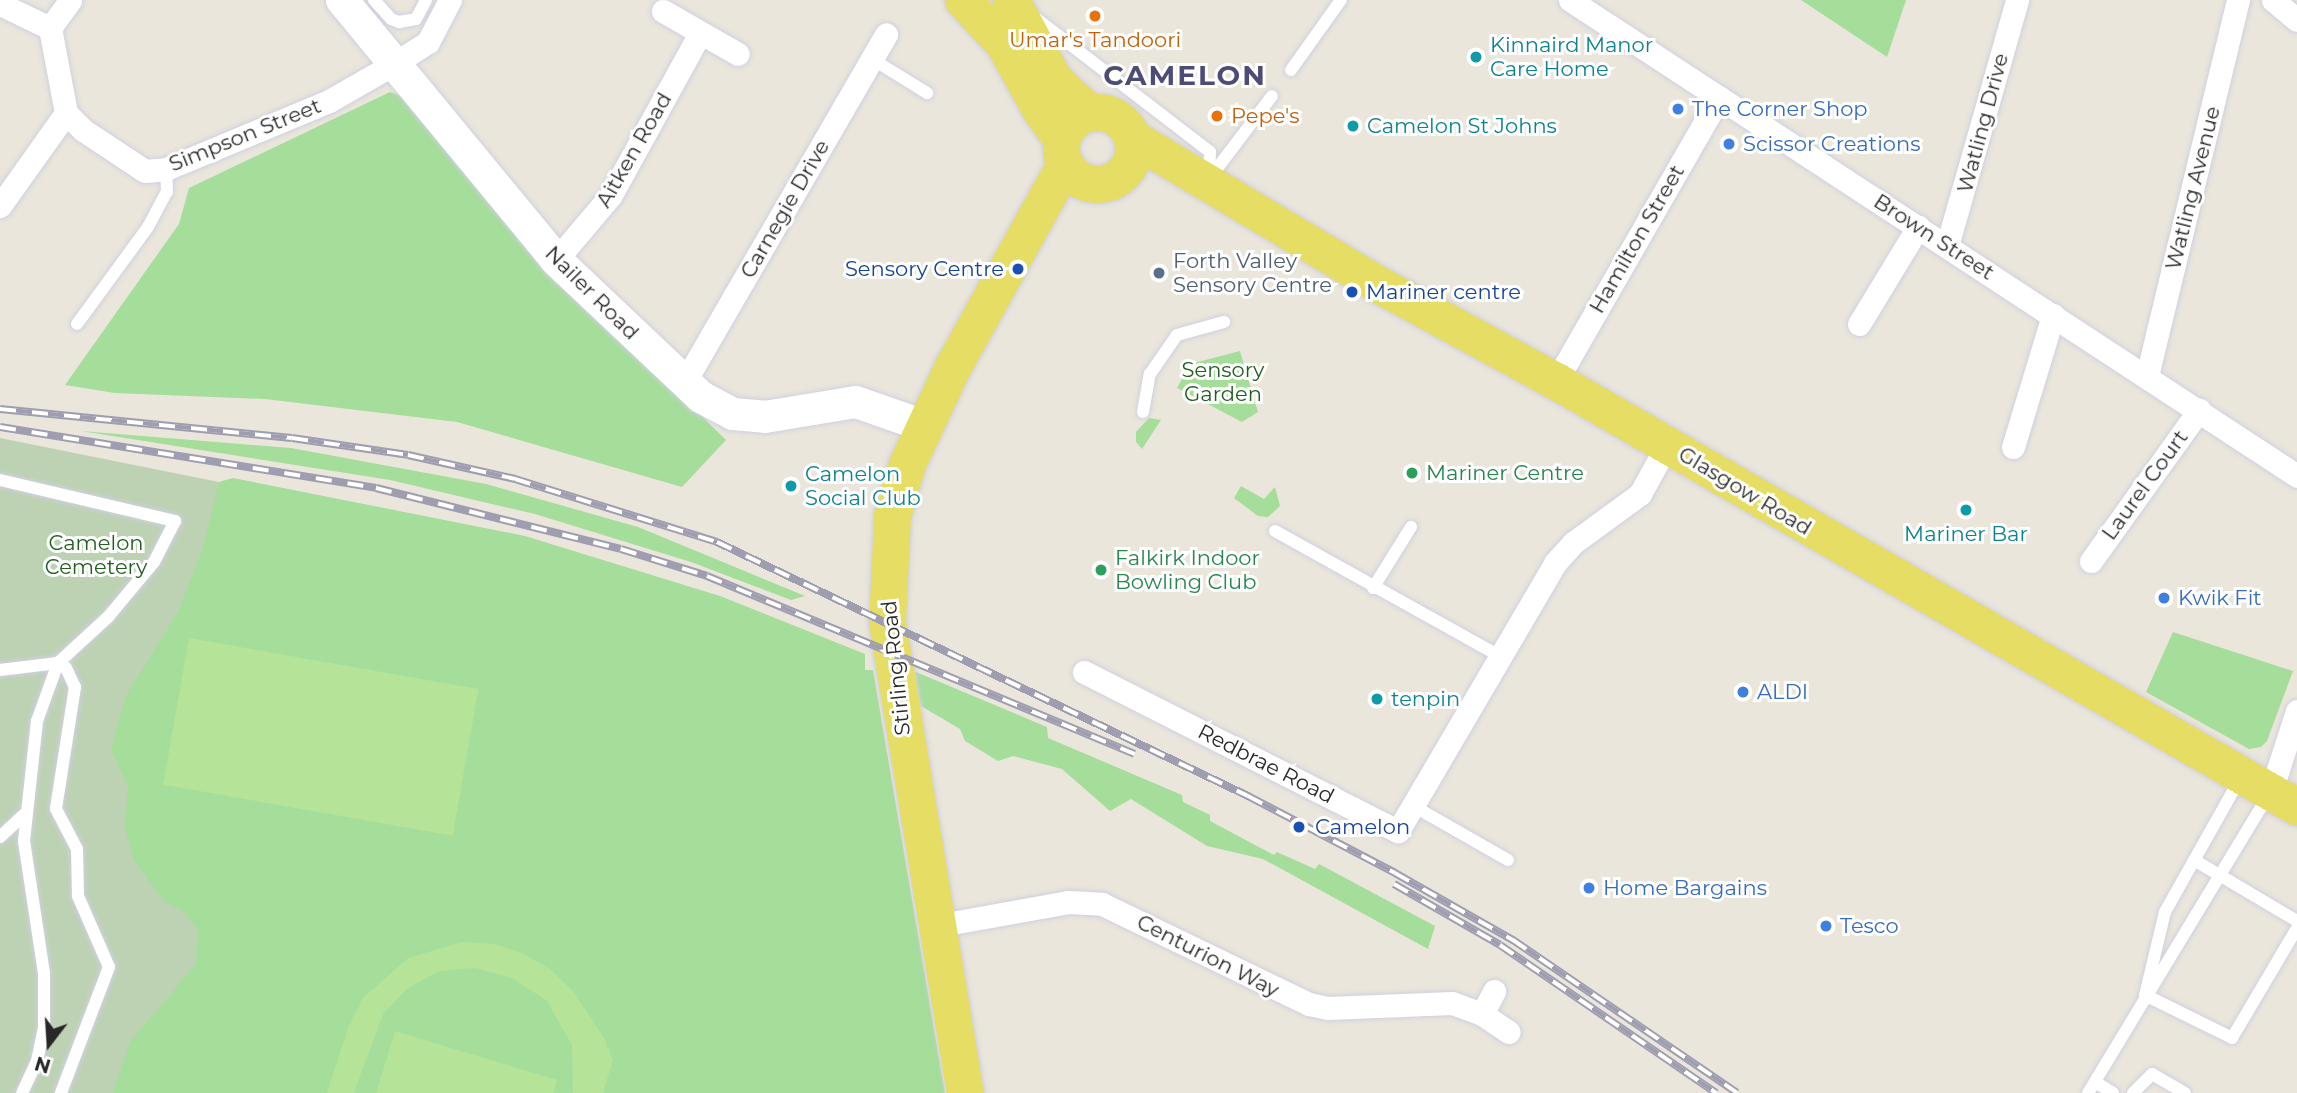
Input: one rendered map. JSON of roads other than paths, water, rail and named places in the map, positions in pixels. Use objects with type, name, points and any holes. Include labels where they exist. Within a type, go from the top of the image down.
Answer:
[{"type":"main road","points":[[963,0],[1004,44],[1041,111],[1085,166],[1201,177]]},
{"type":"main road","points":[[1012,1],[1054,80],[1090,113]]},
{"type":"main road","name":"Stirling Road","points":[[965,1093],[935,926],[887,623],[892,516],[907,464],[998,279],[1029,228],[1085,166],[1073,122],[1090,113]]},
{"type":"main road","name":"Glasgow Road","points":[[1090,113],[1111,115],[1131,137],[1376,283],[1667,445],[2270,791]]},
{"type":"main road","points":[[1085,166],[1132,158],[1131,137]]},
{"type":"street","points":[[0,206],[66,113],[50,28],[70,0]]},
{"type":"street","name":"Nailer Road","points":[[342,0],[392,65],[556,260],[684,383],[733,414],[765,417],[856,402],[925,426]]},
{"type":"street","name":"Simpson Street","points":[[66,113],[83,130],[145,172],[166,169],[330,101],[392,65],[428,42],[450,0]]},
{"type":"street","name":"Brown Street","points":[[1570,0],[2297,476]]},
{"type":"street","name":"Watling Drive","points":[[1947,246],[2017,0]]},
{"type":"street","name":"Watling Avenue","points":[[2147,376],[2238,0]]},
{"type":"street","points":[[2273,0],[2297,20]]},
{"type":"street","points":[[0,4],[50,28]]},
{"type":"street","points":[[663,11],[738,54]]},
{"type":"street","name":"Aitken Road","points":[[556,260],[611,195],[700,33]]},
{"type":"street","name":"Carnegie Drive","points":[[684,383],[886,34]]},
{"type":"street","name":"Hamilton Street","points":[[1556,382],[1718,97]]},
{"type":"street","points":[[1859,324],[1917,226]]},
{"type":"street","points":[[2013,447],[2053,315]]},
{"type":"street","name":"Laurel Court","points":[[2091,561],[2199,410]]},
{"type":"street","name":"Redbrae Road","points":[[1084,671],[1398,831],[1415,807],[1555,563],[1573,543],[1640,494],[1667,445]]},
{"type":"street","points":[[2270,791],[2297,711]]},
{"type":"street","name":"Centurion Way","points":[[935,926],[1068,902],[1093,902],[1125,913],[1309,1004],[1349,1007],[1420,1001],[1452,1003],[1482,1014],[1509,1032]]},
{"type":"street","points":[[1482,1014],[1494,991]]},
{"type":"lane","points":[[374,0],[391,19],[399,22],[416,19],[426,0]]},
{"type":"lane","points":[[1291,70],[1341,0]]},
{"type":"lane","points":[[1012,1],[1210,152],[1201,177]]},
{"type":"lane","points":[[872,59],[927,93]]},
{"type":"lane","points":[[1201,177],[1272,96]]},
{"type":"lane","points":[[77,324],[154,215],[167,192],[166,169]]},
{"type":"lane","points":[[1143,412],[1150,374],[1177,335],[1224,322]]},
{"type":"lane","points":[[0,480],[175,521],[154,562],[108,617],[58,663],[37,721],[24,815],[45,1001],[37,1061],[22,1093]]},
{"type":"lane","points":[[1373,588],[1411,527]]},
{"type":"lane","points":[[1275,531],[1373,588],[1500,656]]},
{"type":"lane","points":[[0,670],[58,663],[66,668],[75,687],[57,809],[77,849],[78,896],[109,967],[61,1093]]},
{"type":"lane","points":[[2145,995],[2165,912],[2194,860],[2270,791]]},
{"type":"lane","points":[[2113,1093],[2092,1088],[2145,995],[2270,791]]},
{"type":"lane","points":[[1415,807],[1508,860]]},
{"type":"lane","points":[[0,837],[24,815]]},
{"type":"lane","points":[[2194,860],[2297,921]]},
{"type":"lane","points":[[2145,995],[2232,1038],[2297,928]]},
{"type":"lane","points":[[2133,1093],[2152,1074],[2185,1093]]},
{"type":"railway","points":[[0,409],[292,438],[408,455],[515,479],[717,542],[1248,796],[1395,873],[1513,940],[1737,1093]]},
{"type":"railway","points":[[0,427],[376,488],[621,549],[707,576],[1134,754]]},
{"type":"railway","points":[[1394,884],[1500,945],[1716,1093]]},
{"type":"place","name":"Umar's Tandoori","points":[[1095,16]]},
{"type":"place","name":"Kinnaird Manor Care Home","points":[[1476,57]]},
{"type":"place","name":"The Corner Shop","points":[[1678,109]]},
{"type":"place","name":"Pepe's","points":[[1217,116]]},
{"type":"place","name":"Camelon St Johns","points":[[1353,126]]},
{"type":"place","name":"Scissor Creations","points":[[1729,144]]},
{"type":"place","name":"Sensory Centre","points":[[1018,269]]},
{"type":"place","name":"Forth Valley Sensory Centre","points":[[1159,273]]},
{"type":"place","name":"Mariner centre","points":[[1352,292]]},
{"type":"place","name":"Mariner Centre","points":[[1412,473]]},
{"type":"place","name":"Camelon Social Club","points":[[791,486]]},
{"type":"place","name":"Mariner Bar","points":[[1966,510]]},
{"type":"place","name":"Falkirk Indoor Bowling Club","points":[[1101,570]]},
{"type":"place","name":"Kwik Fit","points":[[2164,598]]},
{"type":"place","name":"ALDI","points":[[1743,692]]},
{"type":"place","name":"tenpin","points":[[1377,699]]},
{"type":"place","name":"Camelon","points":[[1299,827]]},
{"type":"place","name":"Home Bargains","points":[[1589,888]]},
{"type":"place","name":"Tesco","points":[[1826,926]]},
{"type":"district","name":"CAMELON","points":[[1185,75]]},
{"type":"park label","name":"Sensory Garden","points":[[1223,382]]},
{"type":"park label","name":"Camelon Cemetery","points":[[96,555]]}]
